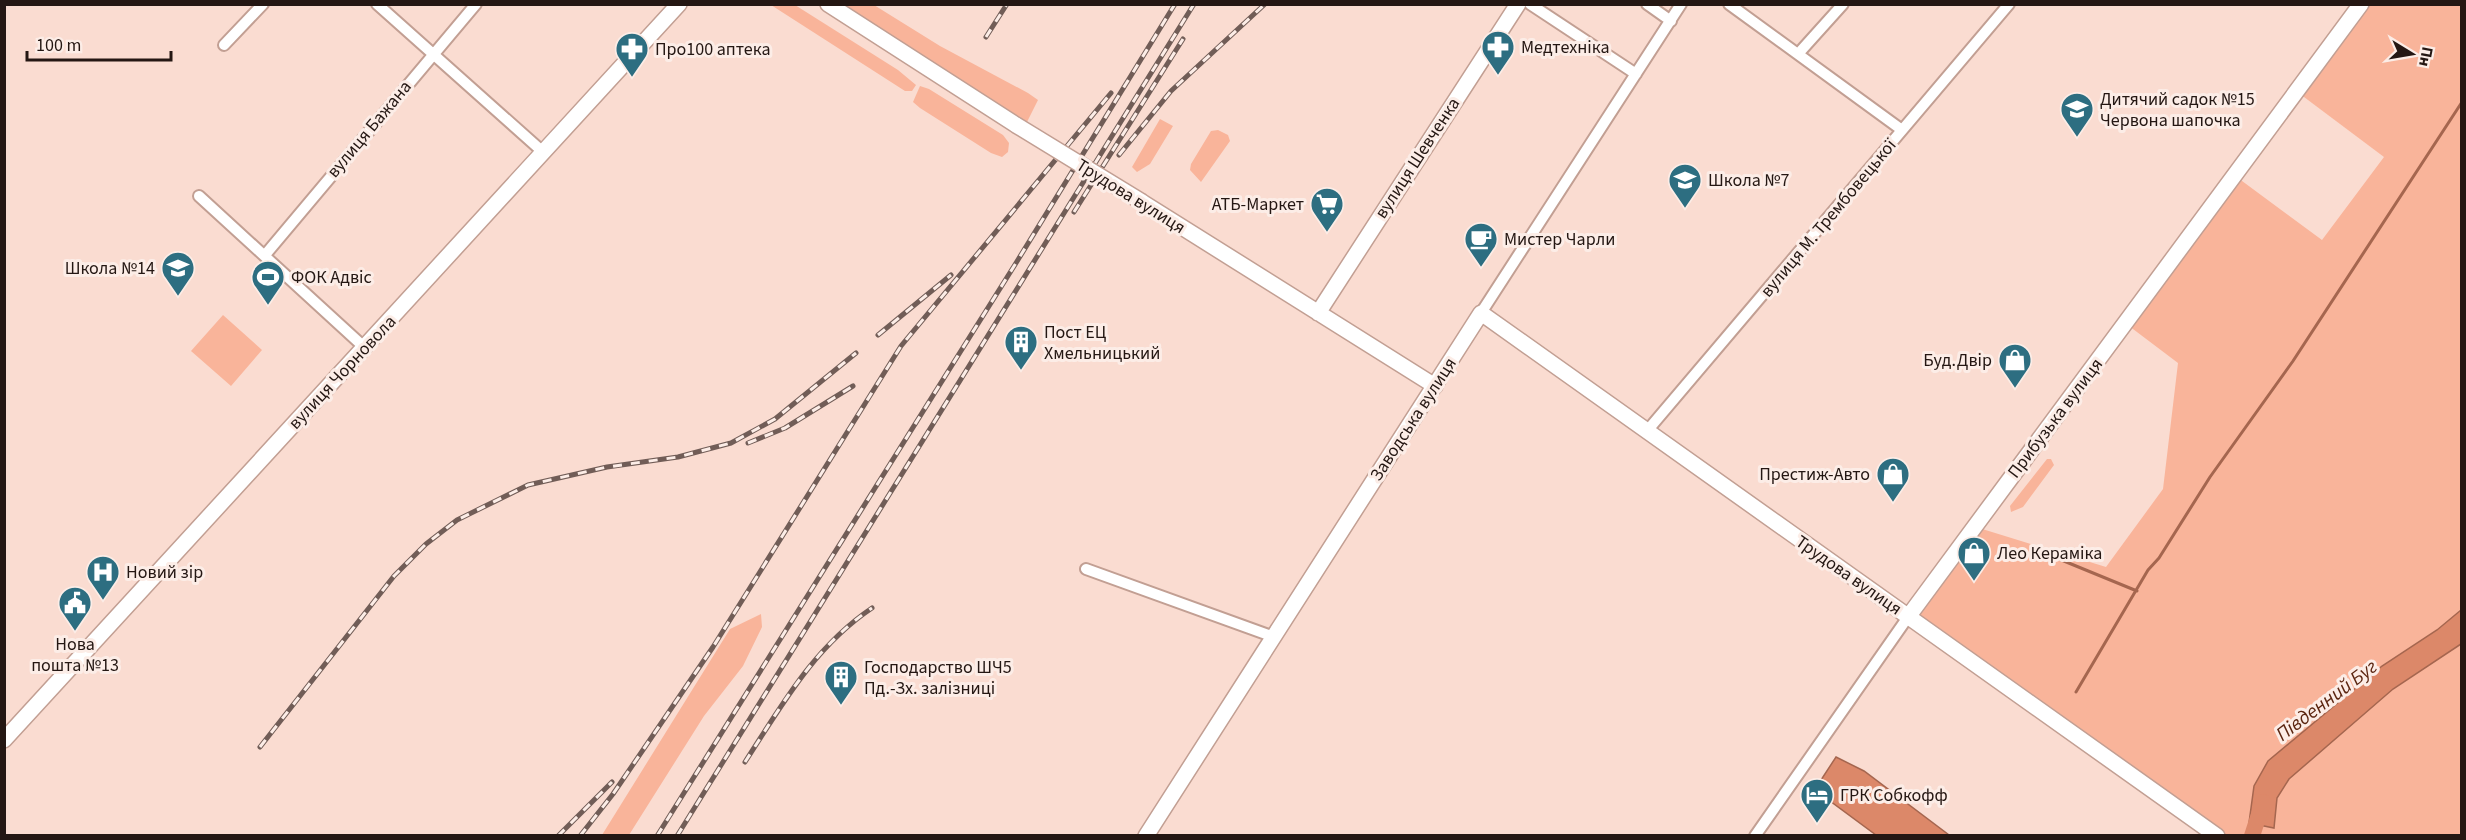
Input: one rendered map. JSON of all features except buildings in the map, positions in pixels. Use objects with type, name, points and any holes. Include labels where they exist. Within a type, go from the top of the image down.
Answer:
[{"type":"street","points":[[224,45],[263,4]]},
{"type":"street","points":[[377,4],[543,152]]},
{"type":"street","name":"вулиця Бажана","points":[[265,255],[476,4]]},
{"type":"street","name":"вулиця Чорновола","points":[[4,740],[679,4]]},
{"type":"street","name":"Трудова вулиця","points":[[828,4],[1016,125],[1435,386]]},
{"type":"street","name":"вулиця Шевченка","points":[[1318,313],[1518,4]]},
{"type":"street","points":[[1530,4],[1636,75]]},
{"type":"street","points":[[1647,4],[1671,21]]},
{"type":"street","name":"Заводська вулиця","points":[[1146,836],[1682,4]]},
{"type":"street","points":[[1729,4],[1902,130]]},
{"type":"street","points":[[1798,54],[1843,4]]},
{"type":"street","name":"вулиця М. Трембовецької","points":[[1647,431],[2009,4]]},
{"type":"street","name":"Прибузька вулиця","points":[[1755,836],[1908,617],[2361,4]]},
{"type":"street","points":[[199,196],[364,347]]},
{"type":"street","name":"Трудова вулиця","points":[[1481,313],[2211,831]]},
{"type":"street","points":[[1086,569],[1274,637]]},
{"type":"shaded area","points":[[771,5],[795,5],[898,70],[916,85],[912,91],[905,91]]},
{"type":"shaded area","points":[[845,5],[874,5],[940,46],[1028,93],[1038,100],[1027,122]]},
{"type":"shaded area","points":[[2366,5],[2461,5],[2461,835],[2225,835],[1914,616],[1979,528],[2106,567],[2163,489],[2178,363],[2129,326],[2238,178],[2322,240],[2384,157],[2300,94]]},
{"type":"shaded area","points":[[920,86],[929,89],[1003,135],[1009,143],[1008,152],[1002,157],[991,153],[920,108],[913,102]]},
{"type":"shaded area","points":[[1160,119],[1173,126],[1150,164],[1137,172],[1132,167]]},
{"type":"shaded area","points":[[1218,130],[1228,135],[1230,141],[1201,182],[1190,170],[1191,164],[1211,131]]},
{"type":"shaded area","points":[[223,315],[262,350],[231,386],[191,351]]},
{"type":"shaded area","points":[[2047,459],[2051,459],[2054,465],[2023,507],[2011,512],[2010,506]]},
{"type":"shaded area","points":[[2461,610],[2461,644],[2393,689],[2289,779],[2277,798],[2274,828],[2249,823],[2254,786],[2268,761],[2382,666],[2437,630]]},
{"type":"shaded area","points":[[761,614],[762,627],[743,666],[704,716],[629,835],[602,835],[730,629]]},
{"type":"shaded area","points":[[1836,757],[1864,771],[1949,835],[1876,835],[1822,795],[1821,780]]},
{"type":"waterway","points":[[2076,692],[2148,570],[2159,558],[2210,477],[2293,361],[2462,102]]},
{"type":"waterway","points":[[2037,550],[2137,591]]},
{"type":"waterway","name":"Південний Буг","points":[[2252,836],[2263,802]]},
{"type":"railway","points":[[986,37],[1007,4]]},
{"type":"railway","points":[[657,836],[1016,263],[1175,4]]},
{"type":"railway","points":[[677,836],[1194,4]]},
{"type":"railway","points":[[1119,155],[1171,91],[1265,4]]},
{"type":"railway","points":[[1074,212],[1183,39]]},
{"type":"railway","points":[[580,836],[613,794],[713,647],[901,346],[1111,93]]},
{"type":"railway","points":[[878,335],[951,275]]},
{"type":"railway","points":[[260,747],[394,576],[426,544],[457,520],[528,485],[607,467],[678,457],[731,443],[775,419],[856,353]]},
{"type":"railway","points":[[748,443],[785,428],[853,386]]},
{"type":"railway","points":[[745,762],[786,699],[816,659],[851,623],[872,608]]},
{"type":"railway","points":[[558,836],[612,782]]},
{"type":"place","name":"Медтехніка","points":[[1498,76]]},
{"type":"place","name":"Про100 аптека","points":[[632,78]]},
{"type":"place","name":"Дитячий садок №15 Червона шапочка","points":[[2077,138]]},
{"type":"place","name":"Школа №7","points":[[1685,209]]},
{"type":"place","name":"АТБ-Маркет","points":[[1327,233]]},
{"type":"place","name":"Мистер Чарли","points":[[1481,268]]},
{"type":"place","name":"Школа №14","points":[[178,297]]},
{"type":"place","name":"ФОК Адвіс","points":[[268,306]]},
{"type":"place","name":"Пост ЕЦ Хмельницький","points":[[1021,371]]},
{"type":"place","name":"Буд.Двір","points":[[2015,389]]},
{"type":"place","name":"Престиж-Авто","points":[[1893,503]]},
{"type":"place","name":"Лео Кераміка","points":[[1974,582]]},
{"type":"place","name":"Новий зір","points":[[103,601]]},
{"type":"place","name":"Нова пошта №13","points":[[75,632]]},
{"type":"place","name":"Господарство ШЧ5 Пд.-Зх. залізниці","points":[[841,706]]},
{"type":"place","name":"ГРК Собкофф","points":[[1817,824]]}]
